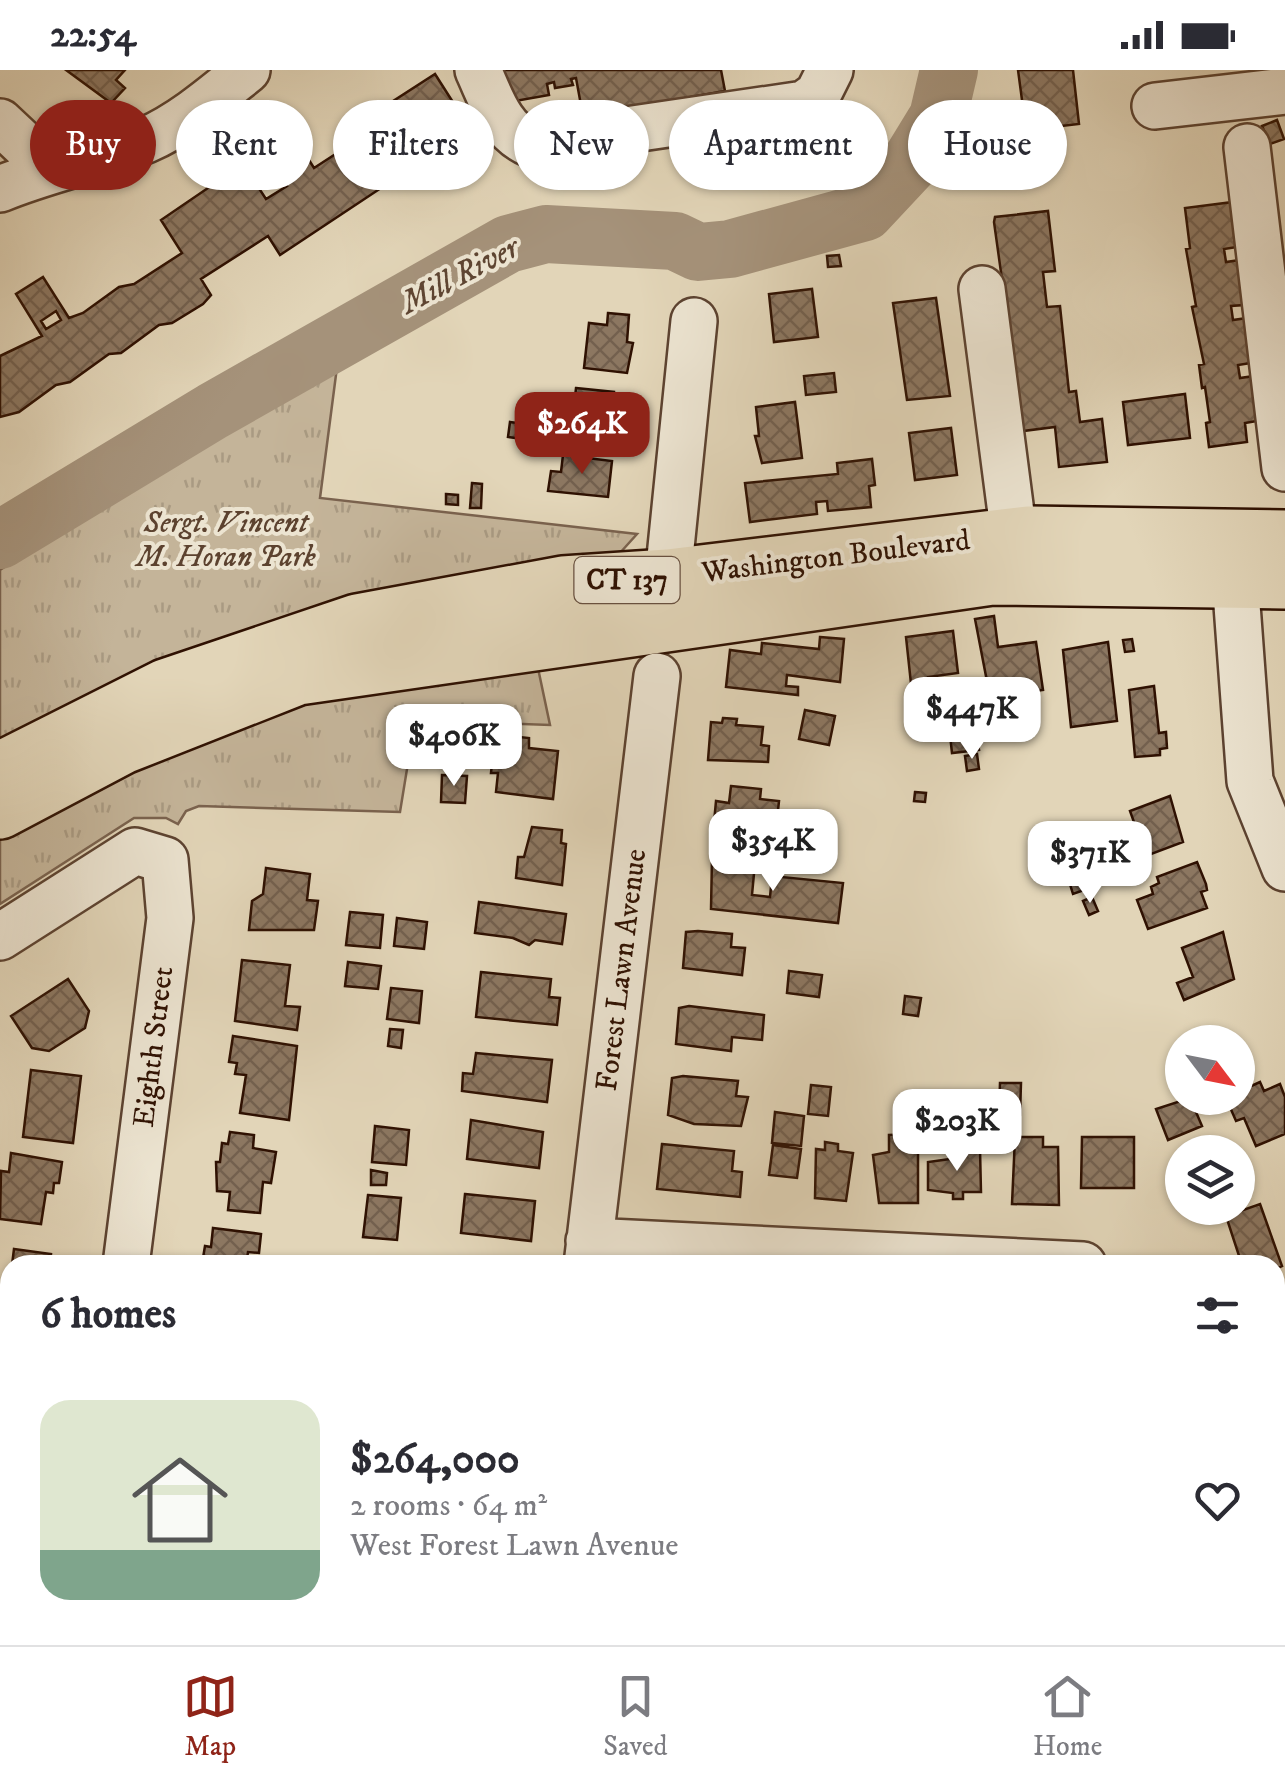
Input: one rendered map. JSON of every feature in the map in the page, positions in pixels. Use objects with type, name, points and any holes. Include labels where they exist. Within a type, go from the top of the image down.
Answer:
[{"type":"main road","name":"Washington Boulevard","points":[[0,770],[165,687],[357,622],[563,584],[668,577],[1014,536],[1269,551]]},
{"type":"main road","name":"Washington Boulevard","points":[[0,811],[123,746],[298,677],[992,577],[1269,551]]},
{"type":"street","points":[[156,135],[197,110],[247,70]]},
{"type":"street","points":[[478,70],[500,116],[512,133],[530,144],[804,104],[818,94],[830,70]]},
{"type":"street","points":[[1155,106],[1285,91]]},
{"type":"street","points":[[0,122],[30,150]]},
{"type":"street","points":[[1247,147],[1285,468]]},
{"type":"street","points":[[0,188],[30,176]]},
{"type":"street","points":[[982,290],[1014,536]]},
{"type":"street","points":[[668,577],[694,321]]},
{"type":"street","points":[[1269,551],[1250,781],[1285,868]]},
{"type":"street","name":"Forest Lawn Avenue","points":[[588,1253],[657,676]]},
{"type":"street","name":"Eighth Street","points":[[0,938],[134,851],[166,860],[170,918],[127,1255]]},
{"type":"street","points":[[588,1253],[670,1255]]},
{"type":"green space","name":"Sergt. Vincent M. Horan Park","points":[[337,367],[320,498],[637,534],[619,554],[0,747],[0,570],[160,464]]},
{"type":"green space","points":[[535,654],[550,725],[415,720],[400,812],[199,806],[186,811],[178,824],[166,818],[134,818],[0,904],[0,835],[27,818],[274,708]]},
{"type":"building","points":[[66,70],[125,70],[116,80],[125,88],[114,100],[107,100]]},
{"type":"building","points":[[498,70],[721,70],[725,91],[649,104],[649,100],[580,100],[576,78],[571,79],[573,85],[555,88],[554,82],[547,84],[549,95],[504,103]]},
{"type":"building","points":[[1018,70],[1073,70],[1079,124],[1067,125],[1067,100],[1022,100]]},
{"type":"building","points":[[435,74],[452,100],[395,100]]},
{"type":"building","points":[[1277,120],[1284,139],[1270,144],[1262,126]]},
{"type":"building","points":[[333,156],[333,190],[378,190],[280,255],[268,236],[201,279],[211,295],[203,304],[172,323],[159,325],[121,353],[109,354],[70,382],[56,385],[19,412],[0,417],[0,356],[42,336],[16,294],[43,277],[69,318],[83,313],[119,287],[134,284],[182,253],[161,220],[205,190],[260,190],[266,199],[281,190],[313,190],[314,168]],"holes":[[[56,311],[61,320],[46,329],[41,321]]]},
{"type":"building","points":[[1233,202],[1237,247],[1224,249],[1226,262],[1240,260],[1244,305],[1231,306],[1233,320],[1247,318],[1251,363],[1238,365],[1240,378],[1254,376],[1257,421],[1245,423],[1247,442],[1209,447],[1206,423],[1210,422],[1199,365],[1204,364],[1192,307],[1196,306],[1186,249],[1190,248],[1185,208]]},
{"type":"building","points":[[1048,211],[1055,271],[1043,272],[1047,307],[1060,306],[1069,392],[1076,391],[1080,422],[1102,419],[1107,462],[1059,467],[1055,427],[1023,431],[994,222],[995,217]]},
{"type":"building","points":[[839,255],[841,266],[828,267],[827,256]]},
{"type":"building","points":[[812,289],[818,337],[774,342],[769,294]]},
{"type":"building","points":[[936,298],[950,396],[907,400],[893,303]]},
{"type":"building","points":[[608,313],[629,315],[627,342],[633,343],[627,373],[584,368],[589,323],[607,325]]},
{"type":"building","points":[[834,373],[836,392],[806,395],[804,376]]},
{"type":"building","points":[[576,388],[614,392],[614,438],[571,433]]},
{"type":"building","points":[[1185,394],[1190,438],[1128,445],[1123,402]]},
{"type":"building","points":[[795,402],[802,458],[762,463],[755,436],[759,436],[756,407]]},
{"type":"building","points":[[510,422],[532,425],[530,440],[508,437]]},
{"type":"building","points":[[951,428],[957,475],[915,480],[909,433]]},
{"type":"building","points":[[563,455],[612,461],[608,497],[548,491],[551,471],[561,472]]},
{"type":"building","points":[[872,459],[875,485],[869,486],[871,507],[828,511],[827,501],[816,502],[817,514],[750,522],[745,483],[838,474],[837,463]]},
{"type":"building","points":[[472,483],[482,484],[481,508],[470,508]]},
{"type":"building","points":[[446,494],[458,495],[458,505],[446,504]]},
{"type":"building","points":[[994,616],[998,647],[1036,642],[1043,690],[990,697],[975,619]]},
{"type":"building","points":[[953,631],[958,673],[928,677],[929,691],[912,693],[906,637]]},
{"type":"building","points":[[820,637],[844,639],[840,682],[787,675],[786,686],[798,687],[798,695],[726,687],[730,650],[761,654],[762,643],[819,649]]},
{"type":"building","points":[[1132,639],[1134,651],[1125,652],[1123,640]]},
{"type":"building","points":[[1108,642],[1117,721],[1071,727],[1063,650]]},
{"type":"building","points":[[1154,686],[1159,733],[1166,732],[1167,748],[1160,749],[1160,755],[1135,757],[1129,690]]},
{"type":"building","points":[[805,710],[835,716],[829,745],[799,739]]},
{"type":"building","points":[[974,714],[979,750],[952,753],[948,717]]},
{"type":"building","points":[[723,718],[737,719],[736,725],[763,727],[761,745],[769,746],[768,762],[708,760],[711,722],[722,723]]},
{"type":"building","points":[[502,735],[529,738],[529,748],[558,751],[553,799],[496,792],[498,773],[491,773],[494,742],[502,743]]},
{"type":"building","points":[[977,754],[979,769],[967,771],[965,756]]},
{"type":"building","points":[[442,775],[467,776],[465,803],[441,802]]},
{"type":"building","points":[[731,786],[761,789],[760,799],[779,801],[777,820],[769,820],[767,840],[713,834],[716,801],[729,803]]},
{"type":"building","points":[[915,792],[926,793],[925,802],[914,801]]},
{"type":"building","points":[[1170,796],[1183,842],[1146,856],[1130,811]]},
{"type":"building","points":[[532,827],[562,830],[561,843],[566,844],[562,885],[516,878],[518,857],[524,857]]},
{"type":"building","points":[[712,858],[755,863],[752,895],[770,897],[772,876],[843,883],[838,923],[711,909]]},
{"type":"building","points":[[1197,862],[1206,884],[1207,890],[1201,892],[1207,908],[1148,929],[1137,900],[1153,894],[1151,887],[1159,883],[1157,877]]},
{"type":"building","points":[[266,868],[310,874],[307,900],[318,901],[314,930],[249,930],[252,901],[263,894]]},
{"type":"building","points":[[1086,876],[1090,888],[1073,894],[1069,881]]},
{"type":"building","points":[[1092,897],[1098,911],[1089,915],[1083,901]]},
{"type":"building","points":[[479,902],[566,914],[562,944],[535,940],[529,945],[513,938],[475,933]]},
{"type":"building","points":[[350,912],[383,915],[380,948],[346,945]]},
{"type":"building","points":[[397,918],[427,922],[424,949],[394,946]]},
{"type":"building","points":[[686,932],[732,934],[731,947],[745,948],[742,975],[683,968]]},
{"type":"building","points":[[1223,932],[1234,979],[1184,1000],[1177,983],[1193,977],[1182,948]]},
{"type":"building","points":[[242,960],[290,965],[285,1006],[300,1007],[297,1030],[235,1021]]},
{"type":"building","points":[[348,962],[381,966],[378,989],[345,986]]},
{"type":"building","points":[[789,971],[822,975],[819,997],[787,993]]},
{"type":"building","points":[[481,972],[551,979],[549,997],[560,998],[557,1025],[476,1017]]},
{"type":"building","points":[[68,979],[89,1011],[85,1028],[49,1051],[32,1048],[11,1016]]},
{"type":"building","points":[[391,988],[422,991],[419,1023],[387,1019]]},
{"type":"building","points":[[905,996],[921,998],[918,1016],[903,1014]]},
{"type":"building","points":[[679,1008],[764,1015],[762,1040],[732,1037],[731,1051],[676,1044]]},
{"type":"building","points":[[390,1029],[403,1030],[401,1048],[388,1046]]},
{"type":"building","points":[[233,1036],[297,1046],[289,1120],[240,1113],[246,1075],[235,1074],[237,1063],[229,1062]]},
{"type":"building","points":[[476,1053],[552,1060],[547,1102],[462,1091],[463,1073],[473,1074]]},
{"type":"building","points":[[31,1070],[81,1076],[73,1143],[23,1137]]},
{"type":"building","points":[[672,1078],[738,1081],[736,1096],[748,1097],[741,1126],[694,1124],[668,1115]]},
{"type":"building","points":[[1260,1082],[1264,1091],[1280,1084],[1285,1097],[1285,1134],[1256,1146],[1255,1135],[1251,1135],[1244,1118],[1236,1121],[1233,1115],[1255,1115],[1255,1084]]},
{"type":"building","points":[[1000,1083],[1021,1083],[1020,1115],[999,1115]]},
{"type":"building","points":[[811,1085],[831,1087],[828,1116],[808,1114]]},
{"type":"building","points":[[1165,1106],[1165,1115],[1197,1115],[1202,1126],[1180,1135],[1166,1135],[1156,1109]]},
{"type":"building","points":[[775,1112],[804,1116],[801,1146],[772,1143]]},
{"type":"building","points":[[471,1120],[543,1132],[539,1168],[467,1159]]},
{"type":"building","points":[[375,1126],[409,1130],[406,1165],[372,1162]]},
{"type":"building","points":[[230,1132],[254,1135],[253,1148],[276,1152],[271,1183],[263,1182],[260,1213],[228,1210],[230,1192],[217,1191],[216,1162],[220,1162],[222,1143],[228,1144]]},
{"type":"building","points":[[918,1134],[918,1203],[879,1203],[873,1155],[889,1152],[889,1135]]},
{"type":"building","points":[[1015,1137],[1043,1137],[1043,1147],[1058,1147],[1059,1205],[1012,1204]]},
{"type":"building","points":[[1082,1137],[1134,1137],[1134,1188],[1081,1188]]},
{"type":"building","points":[[825,1142],[838,1144],[838,1151],[853,1153],[846,1201],[815,1198],[816,1149],[825,1150]]},
{"type":"building","points":[[662,1144],[734,1151],[732,1171],[742,1172],[740,1197],[657,1189]]},
{"type":"building","points":[[773,1145],[801,1149],[797,1178],[769,1175]]},
{"type":"building","points":[[962,1149],[980,1149],[981,1192],[963,1192],[963,1199],[953,1199],[953,1193],[928,1190],[928,1162],[957,1158]]},
{"type":"building","points":[[11,1153],[62,1162],[59,1183],[54,1183],[53,1193],[46,1192],[41,1224],[0,1219],[1,1171],[9,1172]]},
{"type":"building","points":[[371,1170],[387,1173],[386,1185],[371,1185]]},
{"type":"building","points":[[465,1194],[535,1201],[531,1241],[461,1233]]},
{"type":"building","points":[[368,1195],[401,1198],[397,1240],[363,1237]]},
{"type":"building","points":[[1260,1204],[1278,1255],[1239,1255],[1229,1225],[1255,1225],[1255,1206]]},
{"type":"building","points":[[213,1228],[261,1234],[259,1253],[204,1255],[205,1246],[211,1247]]},
{"type":"building","points":[[14,1249],[51,1254],[51,1255],[13,1255]]},
{"type":"waterway","name":"Mill River","points":[[0,540],[213,411],[508,244],[546,234],[675,241],[698,252],[730,249],[865,212],[908,166],[938,117],[949,70]]}]
